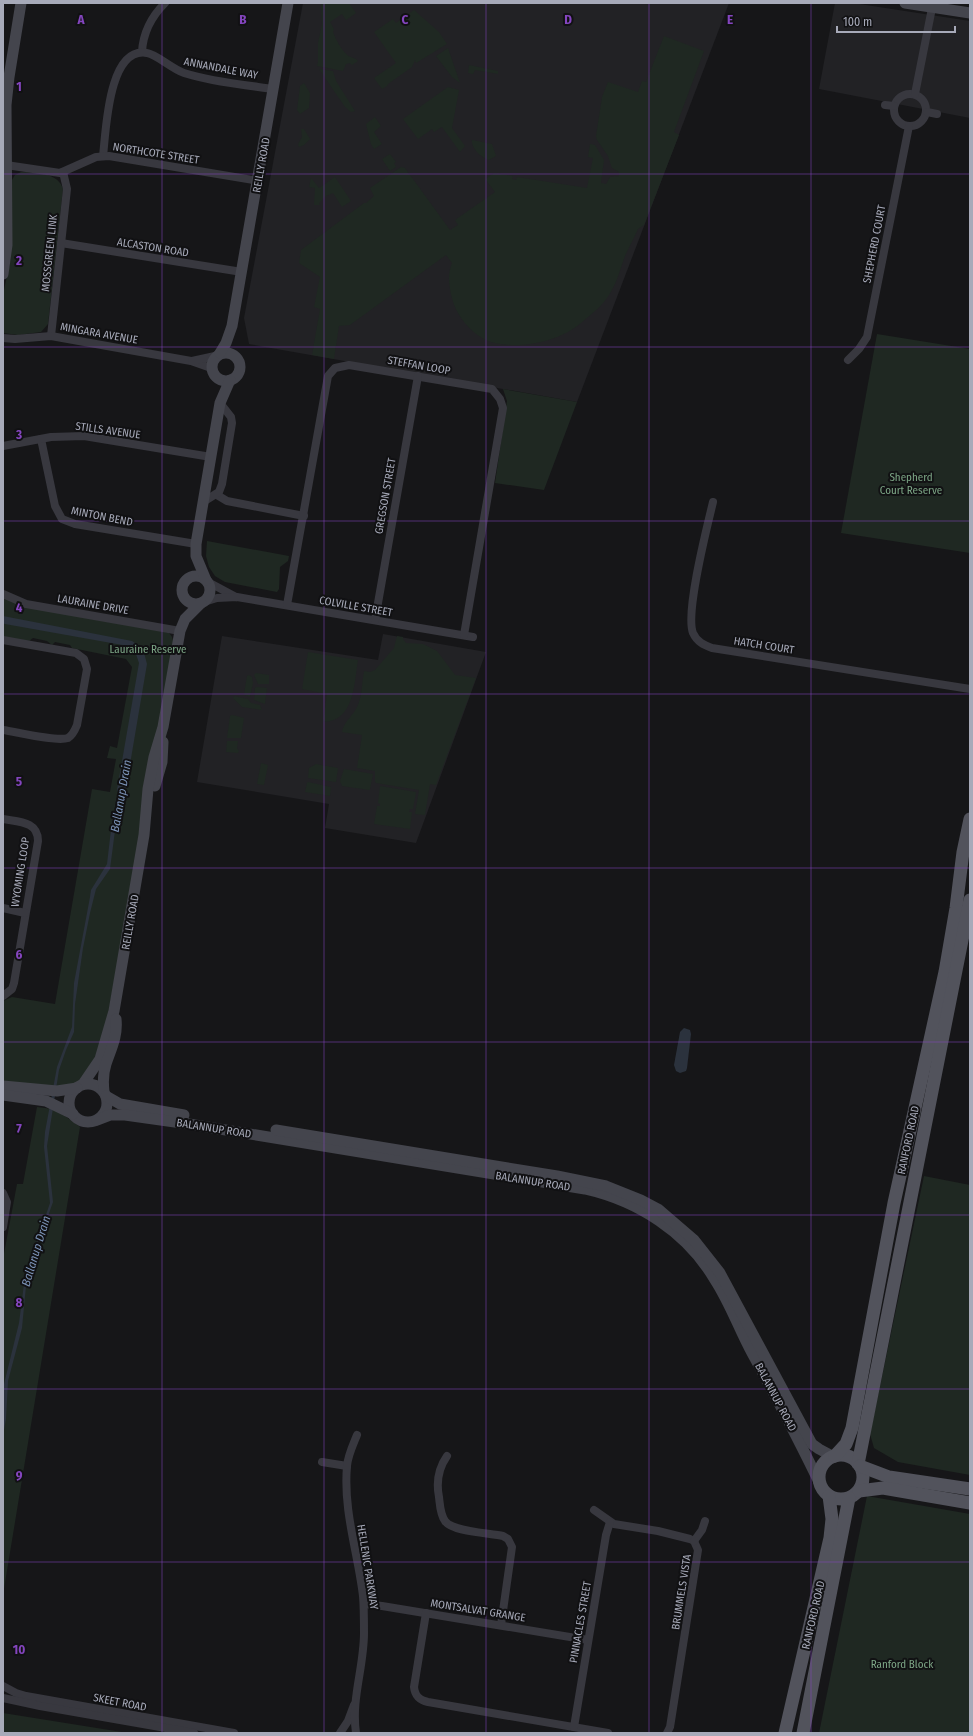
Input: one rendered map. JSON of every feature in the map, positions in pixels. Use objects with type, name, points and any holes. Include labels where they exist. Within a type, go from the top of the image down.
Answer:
[{"type":"main road","name":"RANFORD ROAD","points":[[835,1456],[846,1444],[852,1428],[894,1203],[945,972],[956,908],[963,852],[970,819]]},
{"type":"main road","name":"RANFORD ROAD","points":[[859,1465],[970,900]]},
{"type":"main road","points":[[970,1489],[889,1477],[859,1465],[848,1456],[835,1456],[828,1460],[821,1467],[819,1482],[821,1487],[829,1496],[839,1499],[854,1494],[883,1488],[970,1503]]},
{"type":"main road","points":[[854,1494],[863,1480],[859,1465]]},
{"type":"main road","name":"RANFORD ROAD","points":[[803,1733],[854,1494]]},
{"type":"main road","name":"RANFORD ROAD","points":[[786,1733],[830,1538],[832,1519],[829,1496]]},
{"type":"street","points":[[3,274],[6,245],[5,104],[21,3]]},
{"type":"street","points":[[103,156],[112,89],[125,62],[134,55],[142,52],[143,39],[147,27],[165,3]]},
{"type":"street","name":"REILLY ROAD","points":[[218,355],[226,344],[232,326],[288,3]]},
{"type":"street","points":[[905,3],[933,5],[970,12]]},
{"type":"street","points":[[915,94],[933,5]]},
{"type":"street","name":"ANNANDALE WAY","points":[[142,52],[151,54],[167,65],[183,73],[274,89]]},
{"type":"street","points":[[904,94],[915,94],[924,100],[927,112],[919,124],[909,126],[903,125],[896,117],[894,106],[904,94]]},
{"type":"street","points":[[885,105],[894,106]]},
{"type":"street","points":[[927,112],[937,114]]},
{"type":"street","name":"SHEPHERD COURT","points":[[848,360],[859,350],[866,337],[909,126]]},
{"type":"street","name":"NORTHCOTE STREET","points":[[6,166],[53,173],[63,172],[89,160],[103,156],[258,180]]},
{"type":"street","name":"MOSSGREEN LINK","points":[[51,336],[67,189],[63,172]]},
{"type":"street","name":"ALCASTON ROAD","points":[[61,243],[242,272]]},
{"type":"street","name":"REILLY ROAD","points":[[232,326],[235,356]]},
{"type":"street","name":"MINGARA AVENUE","points":[[3,338],[15,339],[51,336],[191,361],[211,368]]},
{"type":"street","points":[[203,502],[217,495],[222,484],[232,417],[221,402],[218,379],[212,373],[211,368],[213,360],[218,355],[228,352],[235,356],[240,363],[239,372],[237,376],[230,380],[218,379]]},
{"type":"street","name":"MINGARA AVENUE","points":[[191,361],[218,355]]},
{"type":"street","name":"STEFFAN LOOP","points":[[287,606],[328,376],[332,370],[340,366],[349,365],[418,376],[492,389],[500,399],[503,408],[469,636]]},
{"type":"street","name":"GREGSON STREET","points":[[375,620],[418,376]]},
{"type":"street","points":[[196,556],[210,590],[209,595],[202,602],[190,602],[184,596],[183,587],[196,556],[196,544],[221,402],[230,380]]},
{"type":"street","name":"STILLS AVENUE","points":[[3,446],[59,436],[84,436],[211,457]]},
{"type":"street","name":"MINTON BEND","points":[[41,439],[55,506],[62,518],[75,524],[196,544]]},
{"type":"street","points":[[217,495],[227,501],[304,516]]},
{"type":"street","name":"HATCH COURT","points":[[713,502],[691,610],[693,632],[703,645],[970,689]]},
{"type":"street","points":[[187,580],[200,576],[207,581]]},
{"type":"street","name":"COLVILLE STREET","points":[[207,581],[237,597]]},
{"type":"street","name":"LAURAINE DRIVE","points":[[3,594],[26,604],[180,631]]},
{"type":"street","name":"REILLY ROAD","points":[[184,596],[185,619]]},
{"type":"street","name":"COLVILLE STREET","points":[[202,602],[217,598],[237,597],[469,636]]},
{"type":"street","name":"REILLY ROAD","points":[[80,1086],[100,1059],[114,1011],[144,833],[149,819],[156,779],[162,765],[163,728],[180,631],[185,619],[202,602]]},
{"type":"street","points":[[3,640],[76,653],[84,659],[87,669],[77,725],[75,731],[69,737],[58,739],[3,730]]},
{"type":"street","name":"WYOMING LOOP","points":[[3,819],[28,823],[33,827],[38,836],[14,986],[3,996]]},
{"type":"street","points":[[3,908],[25,913]]},
{"type":"street","name":"REILLY ROAD","points":[[105,1094],[104,1070],[115,1039],[116,1027],[114,1011]]},
{"type":"street","points":[[3,1086],[57,1091],[80,1086],[94,1085],[105,1094],[107,1107],[104,1113],[96,1120],[84,1121],[46,1101],[3,1095]]},
{"type":"street","points":[[73,1114],[69,1105],[69,1100],[71,1094],[80,1086]]},
{"type":"street","name":"BALANNUP ROAD","points":[[105,1094],[120,1104],[144,1109],[540,1177],[625,1201],[642,1210],[667,1226],[694,1251],[715,1279],[819,1482]]},
{"type":"street","name":"BALANNUP ROAD","points":[[96,1120],[110,1115],[125,1115],[189,1124],[606,1186],[641,1200],[658,1209],[694,1240],[714,1264],[726,1283],[812,1444],[819,1450],[835,1456]]},
{"type":"street","points":[[3,1193],[7,1202],[3,1227]]},
{"type":"street","name":"HELLENIC PARKWAY","points":[[356,1733],[355,1704],[363,1649],[364,1604],[346,1496],[347,1466],[350,1451],[357,1434]]},
{"type":"street","points":[[447,1456],[438,1472],[438,1491],[443,1519],[446,1523],[456,1528],[503,1536],[508,1539],[512,1547],[513,1551],[501,1625]]},
{"type":"street","points":[[322,1462],[347,1466]]},
{"type":"street","points":[[594,1510],[610,1522]]},
{"type":"street","points":[[694,1541],[702,1530],[705,1521]]},
{"type":"street","name":"BRUMMELS VISTA","points":[[610,1522],[685,1537],[694,1541],[698,1550],[670,1727],[667,1733]]},
{"type":"street","name":"PINNACLES STREET","points":[[574,1727],[606,1536],[610,1522]]},
{"type":"street","name":"MONTSALVAT GRANGE","points":[[364,1604],[588,1640]]},
{"type":"street","points":[[426,1613],[414,1687],[416,1696],[420,1699],[428,1702],[608,1733]]},
{"type":"street","name":"SKEET ROAD","points":[[3,1686],[26,1696],[234,1733]]},
{"type":"street","name":"SKEET ROAD","points":[[3,1698],[194,1733]]},
{"type":"street","name":"HELLENIC PARKWAY","points":[[341,1733],[355,1704]]},
{"type":"street","points":[[341,1733],[351,1733]]},
{"type":"shaded area","points":[[303,3],[729,3],[577,402],[249,344],[244,318]]},
{"type":"shaded area","points":[[835,3],[853,3],[970,21],[970,118],[819,89]]},
{"type":"shaded area","points":[[383,634],[486,652],[416,843],[325,828],[329,804],[197,782],[222,636],[378,660]]},
{"type":"green space","points":[[322,3],[349,3],[356,13],[346,20],[342,14],[330,22],[334,29],[333,32],[343,50],[347,55],[358,61],[352,65],[350,63],[346,64],[343,71],[317,66],[318,43],[322,24]]},
{"type":"green space","points":[[414,10],[439,32],[447,44],[416,63],[415,60],[412,67],[382,89],[374,78],[396,63],[374,32],[393,19],[396,23]]},
{"type":"green space","points":[[664,36],[704,51],[674,132],[679,135],[644,225],[638,229],[625,256],[613,288],[595,311],[572,330],[538,343],[514,345],[491,342],[484,339],[472,330],[457,312],[449,285],[449,272],[452,263],[446,255],[350,325],[339,326],[334,359],[312,355],[320,309],[314,307],[320,277],[299,263],[301,250],[366,203],[374,196],[370,188],[401,167],[405,168],[450,230],[458,225],[455,220],[495,192],[485,179],[494,173],[513,176],[512,179],[516,180],[517,177],[587,188],[593,158],[588,157],[590,144],[595,145],[604,160],[601,183],[606,184],[610,177],[619,176],[619,172],[612,168],[608,156],[597,140],[596,136],[602,97],[608,82],[638,92],[642,81],[646,82]]},
{"type":"green space","points":[[448,48],[460,83],[452,77],[436,56]]},
{"type":"green space","points":[[469,65],[498,71],[498,74],[475,70],[473,74],[468,73]]},
{"type":"green space","points":[[319,69],[333,71],[336,81],[355,111],[351,112],[345,107]]},
{"type":"green space","points":[[304,83],[310,93],[309,108],[300,114],[297,110],[300,86]]},
{"type":"green space","points":[[448,87],[459,90],[452,128],[465,146],[460,152],[442,127],[434,132],[432,129],[418,139],[403,119]]},
{"type":"green space","points":[[375,117],[381,126],[374,132],[382,144],[374,149],[371,144],[366,124]]},
{"type":"green space","points":[[301,129],[304,129],[310,139],[304,145],[299,147],[298,144],[302,137]]},
{"type":"green space","points":[[472,140],[492,144],[496,156],[489,160],[483,157],[473,146]]},
{"type":"green space","points":[[390,154],[396,162],[394,163],[396,167],[390,171],[382,159]]},
{"type":"green space","points":[[21,172],[46,174],[57,180],[63,189],[48,324],[41,332],[18,335],[3,333],[3,294],[10,263],[12,180],[15,175]]},
{"type":"green space","points":[[335,177],[351,201],[342,207],[333,193],[326,196],[319,203],[320,205],[314,205],[315,188],[309,187],[311,178],[319,188]]},
{"type":"green space","name":"Shepherd Court Reserve","points":[[877,334],[970,349],[970,553],[841,533]]},
{"type":"green space","points":[[503,389],[577,402],[544,490],[495,483],[507,401]]},
{"type":"green space","points":[[207,541],[289,556],[288,561],[280,567],[279,589],[277,592],[225,582],[215,576],[209,567],[206,556]]},
{"type":"green space","name":"Lauraine Reserve","points":[[3,596],[169,633],[174,644],[103,1044],[81,1081],[65,1088],[3,1083],[3,1001],[12,997],[55,1004],[92,789],[110,792],[116,759],[107,758],[110,746],[117,748],[132,667],[126,659],[72,648],[70,645],[55,642],[52,645],[47,641],[33,638],[29,641],[3,637]]},
{"type":"green space","points":[[397,636],[403,637],[406,643],[423,644],[437,651],[455,675],[476,678],[436,785],[430,784],[425,815],[415,814],[419,790],[376,783],[375,771],[357,768],[362,735],[342,732],[358,705],[364,671],[370,672],[375,670],[394,648]]},
{"type":"green space","points":[[308,652],[358,660],[351,699],[347,708],[334,720],[323,722],[327,694],[302,689]]},
{"type":"green space","points":[[256,673],[269,675],[269,684],[258,684],[254,675]]},
{"type":"green space","points":[[249,675],[252,677],[253,683],[250,697],[244,694],[247,676]]},
{"type":"green space","points":[[255,688],[267,688],[265,704],[254,700]]},
{"type":"green space","points":[[234,696],[248,699],[251,703],[260,705],[262,710],[242,707],[233,698]]},
{"type":"green space","points":[[232,715],[244,718],[241,738],[227,738],[230,716]]},
{"type":"green space","points":[[227,741],[238,741],[238,753],[226,752]]},
{"type":"green space","points":[[261,763],[268,765],[264,785],[257,784]]},
{"type":"green space","points":[[316,764],[338,768],[336,782],[308,778],[309,768]]},
{"type":"green space","points":[[344,769],[373,774],[370,789],[342,786],[340,781]]},
{"type":"green space","points":[[308,782],[331,787],[330,796],[305,792]]},
{"type":"green space","points":[[380,786],[416,792],[413,809],[410,809],[409,812],[412,812],[410,829],[374,824],[377,806],[380,806],[378,803]]},
{"type":"green space","points":[[37,1107],[53,1109],[80,1127],[3,1595],[3,1259],[17,1184],[23,1184]]},
{"type":"green space","points":[[924,1176],[970,1185],[970,1475],[898,1462],[874,1448],[870,1434]]},
{"type":"green space","name":"Ranford Block","points":[[867,1496],[970,1514],[970,1733],[819,1733]]},
{"type":"green space","points":[[3,1713],[128,1733],[3,1733]]},
{"type":"water","name":"Ballanup Drain","points":[[3,616],[132,641],[143,649],[147,664],[125,794],[123,795],[116,823],[110,869],[96,889],[83,948],[75,1004],[74,1032],[59,1070],[47,1146],[53,1202],[30,1267],[26,1286],[22,1328],[8,1381],[6,1419],[3,1435],[4,1384],[19,1323],[25,1276],[50,1203],[44,1147],[45,1132],[57,1067],[72,1027],[74,983],[91,890],[107,864],[112,821],[119,794],[117,790],[139,663],[135,651],[128,646],[5,624],[3,623]]},
{"type":"water","points":[[684,1028],[690,1030],[691,1034],[687,1068],[686,1071],[680,1073],[676,1071],[674,1065],[680,1032]]}]
